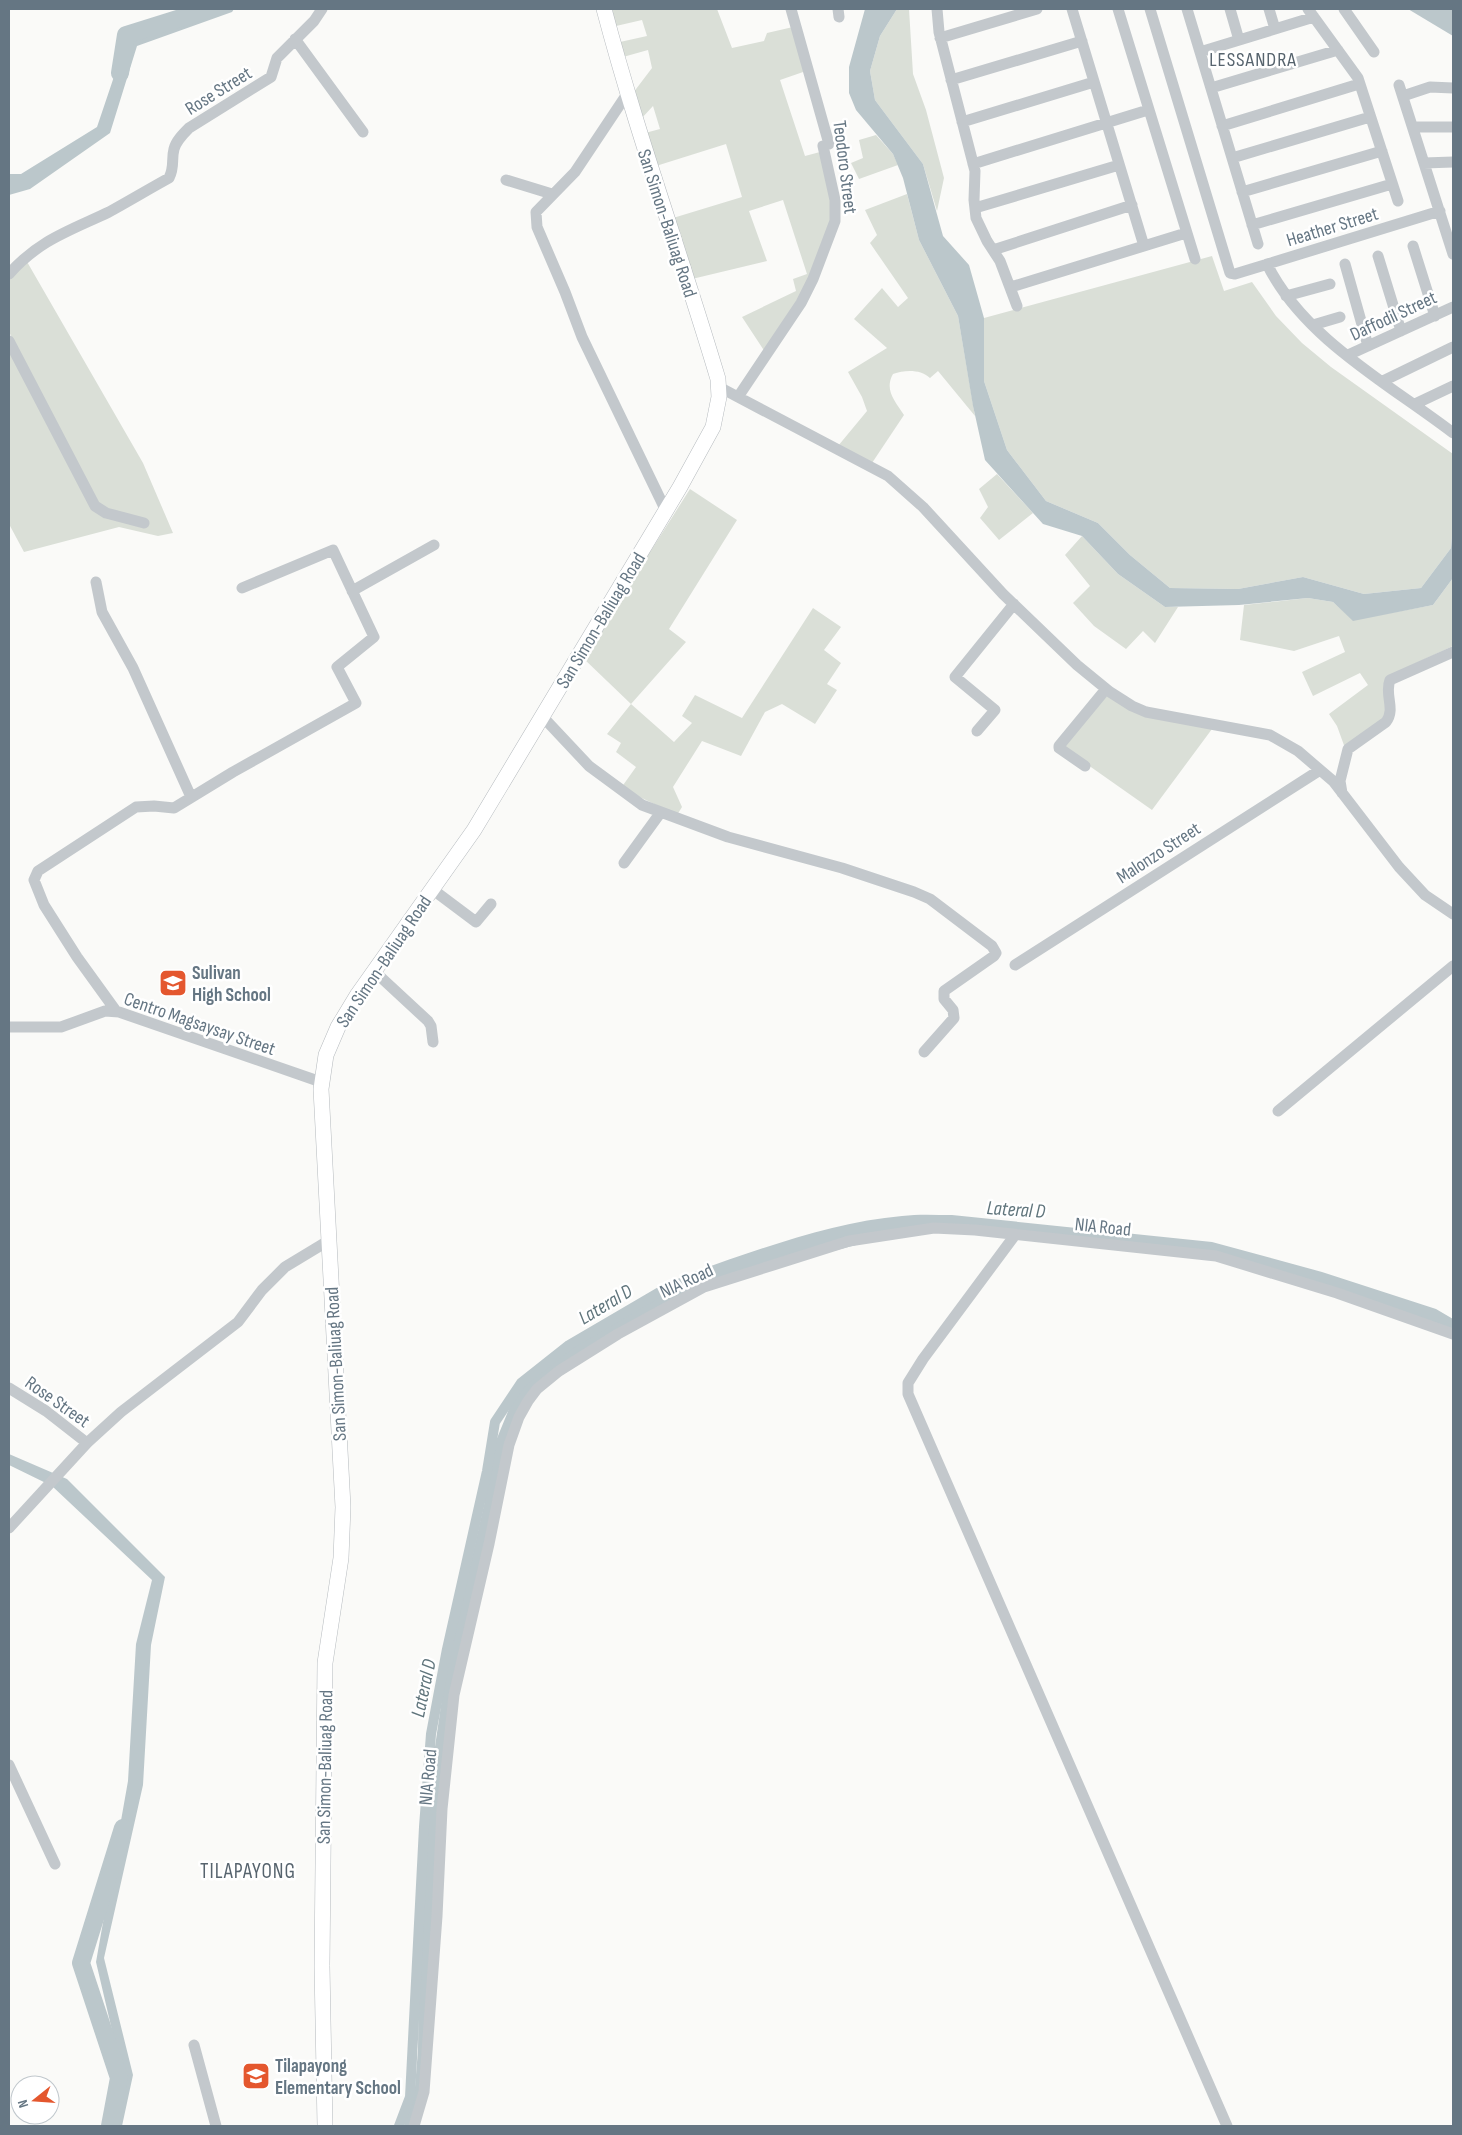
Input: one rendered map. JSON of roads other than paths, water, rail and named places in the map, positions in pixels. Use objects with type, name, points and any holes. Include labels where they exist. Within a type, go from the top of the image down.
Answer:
[{"type":"main road","name":"San Simon-Baliuag Road","points":[[325,2126],[322,1966],[325,1663],[341,1558],[343,1507],[321,1082],[326,1055],[338,1027],[374,971],[474,830],[666,512],[713,427],[719,397],[704,333],[627,94],[604,9]]},
{"type":"street","name":"Rose Street","points":[[9,274],[24,257],[59,234],[108,212],[169,178],[174,168],[174,149],[181,136],[189,128],[271,77],[277,58],[314,22],[322,9]]},
{"type":"street","name":"Teodoro Street","points":[[738,397],[801,303],[813,278],[835,221],[835,200],[823,146],[829,144],[790,9]]},
{"type":"street","points":[[937,9],[940,38],[974,164],[976,218],[1000,261],[1017,306]]},
{"type":"street","points":[[940,38],[1037,9]]},
{"type":"street","points":[[1072,9],[1144,246]]},
{"type":"street","points":[[1118,9],[1195,259]]},
{"type":"street","name":"Heather Street","points":[[1150,9],[1230,273],[1235,274],[1440,211]]},
{"type":"street","points":[[1187,9],[1258,244]]},
{"type":"street","points":[[1230,9],[1239,40]]},
{"type":"street","points":[[1269,9],[1275,29]]},
{"type":"street","points":[[1344,9],[1374,52]]},
{"type":"street","points":[[1200,52],[1275,29],[1311,13],[1360,84],[1398,201]]},
{"type":"street","points":[[295,39],[362,132]]},
{"type":"street","points":[[951,80],[1082,41]]},
{"type":"street","points":[[1211,88],[1338,50]]},
{"type":"street","points":[[962,122],[1094,82]]},
{"type":"street","points":[[1222,126],[1360,84]]},
{"type":"street","points":[[1453,88],[1430,87],[1401,90],[1453,254]]},
{"type":"street","points":[[627,94],[575,172],[536,212],[537,228],[566,292],[582,338],[666,512]]},
{"type":"street","points":[[974,164],[1148,110]]},
{"type":"street","points":[[1232,158],[1370,117]]},
{"type":"street","points":[[1413,127],[1453,127]]},
{"type":"street","points":[[1242,192],[1382,151]]},
{"type":"street","points":[[1424,163],[1453,162]]},
{"type":"street","points":[[975,208],[1119,165]]},
{"type":"street","points":[[506,180],[552,194]]},
{"type":"street","points":[[1252,226],[1392,184]]},
{"type":"street","points":[[993,250],[1132,205]]},
{"type":"street","points":[[1011,287],[1186,233]]},
{"type":"street","points":[[1413,246],[1436,316]]},
{"type":"street","points":[[1378,256],[1401,331]]},
{"type":"street","points":[[1267,264],[1286,296],[1313,325],[1348,355],[1451,429]]},
{"type":"street","points":[[1345,264],[1368,346]]},
{"type":"street","points":[[1286,296],[1330,284]]},
{"type":"street","name":"Daffodil Street","points":[[1348,355],[1453,307]]},
{"type":"street","points":[[1313,325],[1340,317]]},
{"type":"street","points":[[9,341],[95,506],[106,513],[144,523]]},
{"type":"street","points":[[1383,381],[1453,346]]},
{"type":"street","points":[[1415,404],[1453,386]]},
{"type":"street","points":[[718,387],[888,476],[923,507],[1014,604],[1077,665],[1106,689],[1132,706],[1146,712],[1270,735],[1298,751],[1332,781],[1399,867],[1425,894],[1453,914]]},
{"type":"street","points":[[352,591],[434,544]]},
{"type":"street","points":[[116,1011],[44,905],[36,887],[35,876],[42,868],[136,807],[174,808],[233,772],[356,703],[337,667],[374,637],[333,550],[242,588]]},
{"type":"street","points":[[96,582],[102,612],[133,668],[191,797]]},
{"type":"street","points":[[977,731],[995,710],[955,677],[1014,604]]},
{"type":"street","points":[[1342,793],[1340,781],[1348,749],[1390,718],[1388,685],[1390,680],[1453,652]]},
{"type":"street","points":[[1085,766],[1059,748],[1059,746],[1106,689]]},
{"type":"street","points":[[542,716],[596,772],[642,805],[728,837],[842,868],[914,892],[930,899],[992,946],[996,953],[994,956],[944,991],[944,999],[953,1010],[954,1018],[924,1052]]},
{"type":"street","name":"Malonzo Street","points":[[1015,965],[1320,770]]},
{"type":"street","points":[[624,863],[661,812]]},
{"type":"street","points":[[432,889],[476,922],[491,904]]},
{"type":"street","points":[[1278,1111],[1453,966]]},
{"type":"street","points":[[374,971],[428,1021],[431,1026],[433,1042]]},
{"type":"street","name":"Centro Magsaysay Street","points":[[9,1027],[61,1027],[106,1011],[116,1011],[321,1082]]},
{"type":"street","name":"NIA Road","points":[[414,2126],[424,2092],[437,1916],[442,1809],[451,1716],[509,1445],[519,1417],[528,1401],[538,1389],[576,1359],[704,1287],[849,1241],[934,1228],[1216,1256],[1337,1293],[1453,1334]]},
{"type":"street","points":[[1015,1235],[923,1359],[908,1383],[908,1394],[1227,2126]]},
{"type":"street","points":[[9,1528],[87,1443],[136,1399],[238,1322],[262,1290],[285,1267],[328,1241]]},
{"type":"street","name":"Rose Street","points":[[9,1388],[46,1411],[87,1443]]},
{"type":"street","points":[[9,1765],[55,1864]]},
{"type":"street","points":[[194,2045],[216,2126]]},
{"type":"waterway","points":[[120,73],[126,35],[209,9]]},
{"type":"waterway","name":"Lateral D","points":[[399,2126],[410,2097],[424,1827],[431,1734],[447,1649],[487,1471],[495,1422],[521,1383],[569,1345],[663,1290],[689,1280]]},
{"type":"waterway","points":[[110,2126],[119,2078],[81,1963],[123,1828]]},
{"type":"place","name":"Sulivan High School","points":[[173,983]]},
{"type":"place","name":"Tilapayong Elementary School","points":[[256,2076]]},
{"type":"district","name":"LESSANDRA","points":[[1253,59]]},
{"type":"district","name":"TILAPAYONG","points":[[248,1871]]}]
